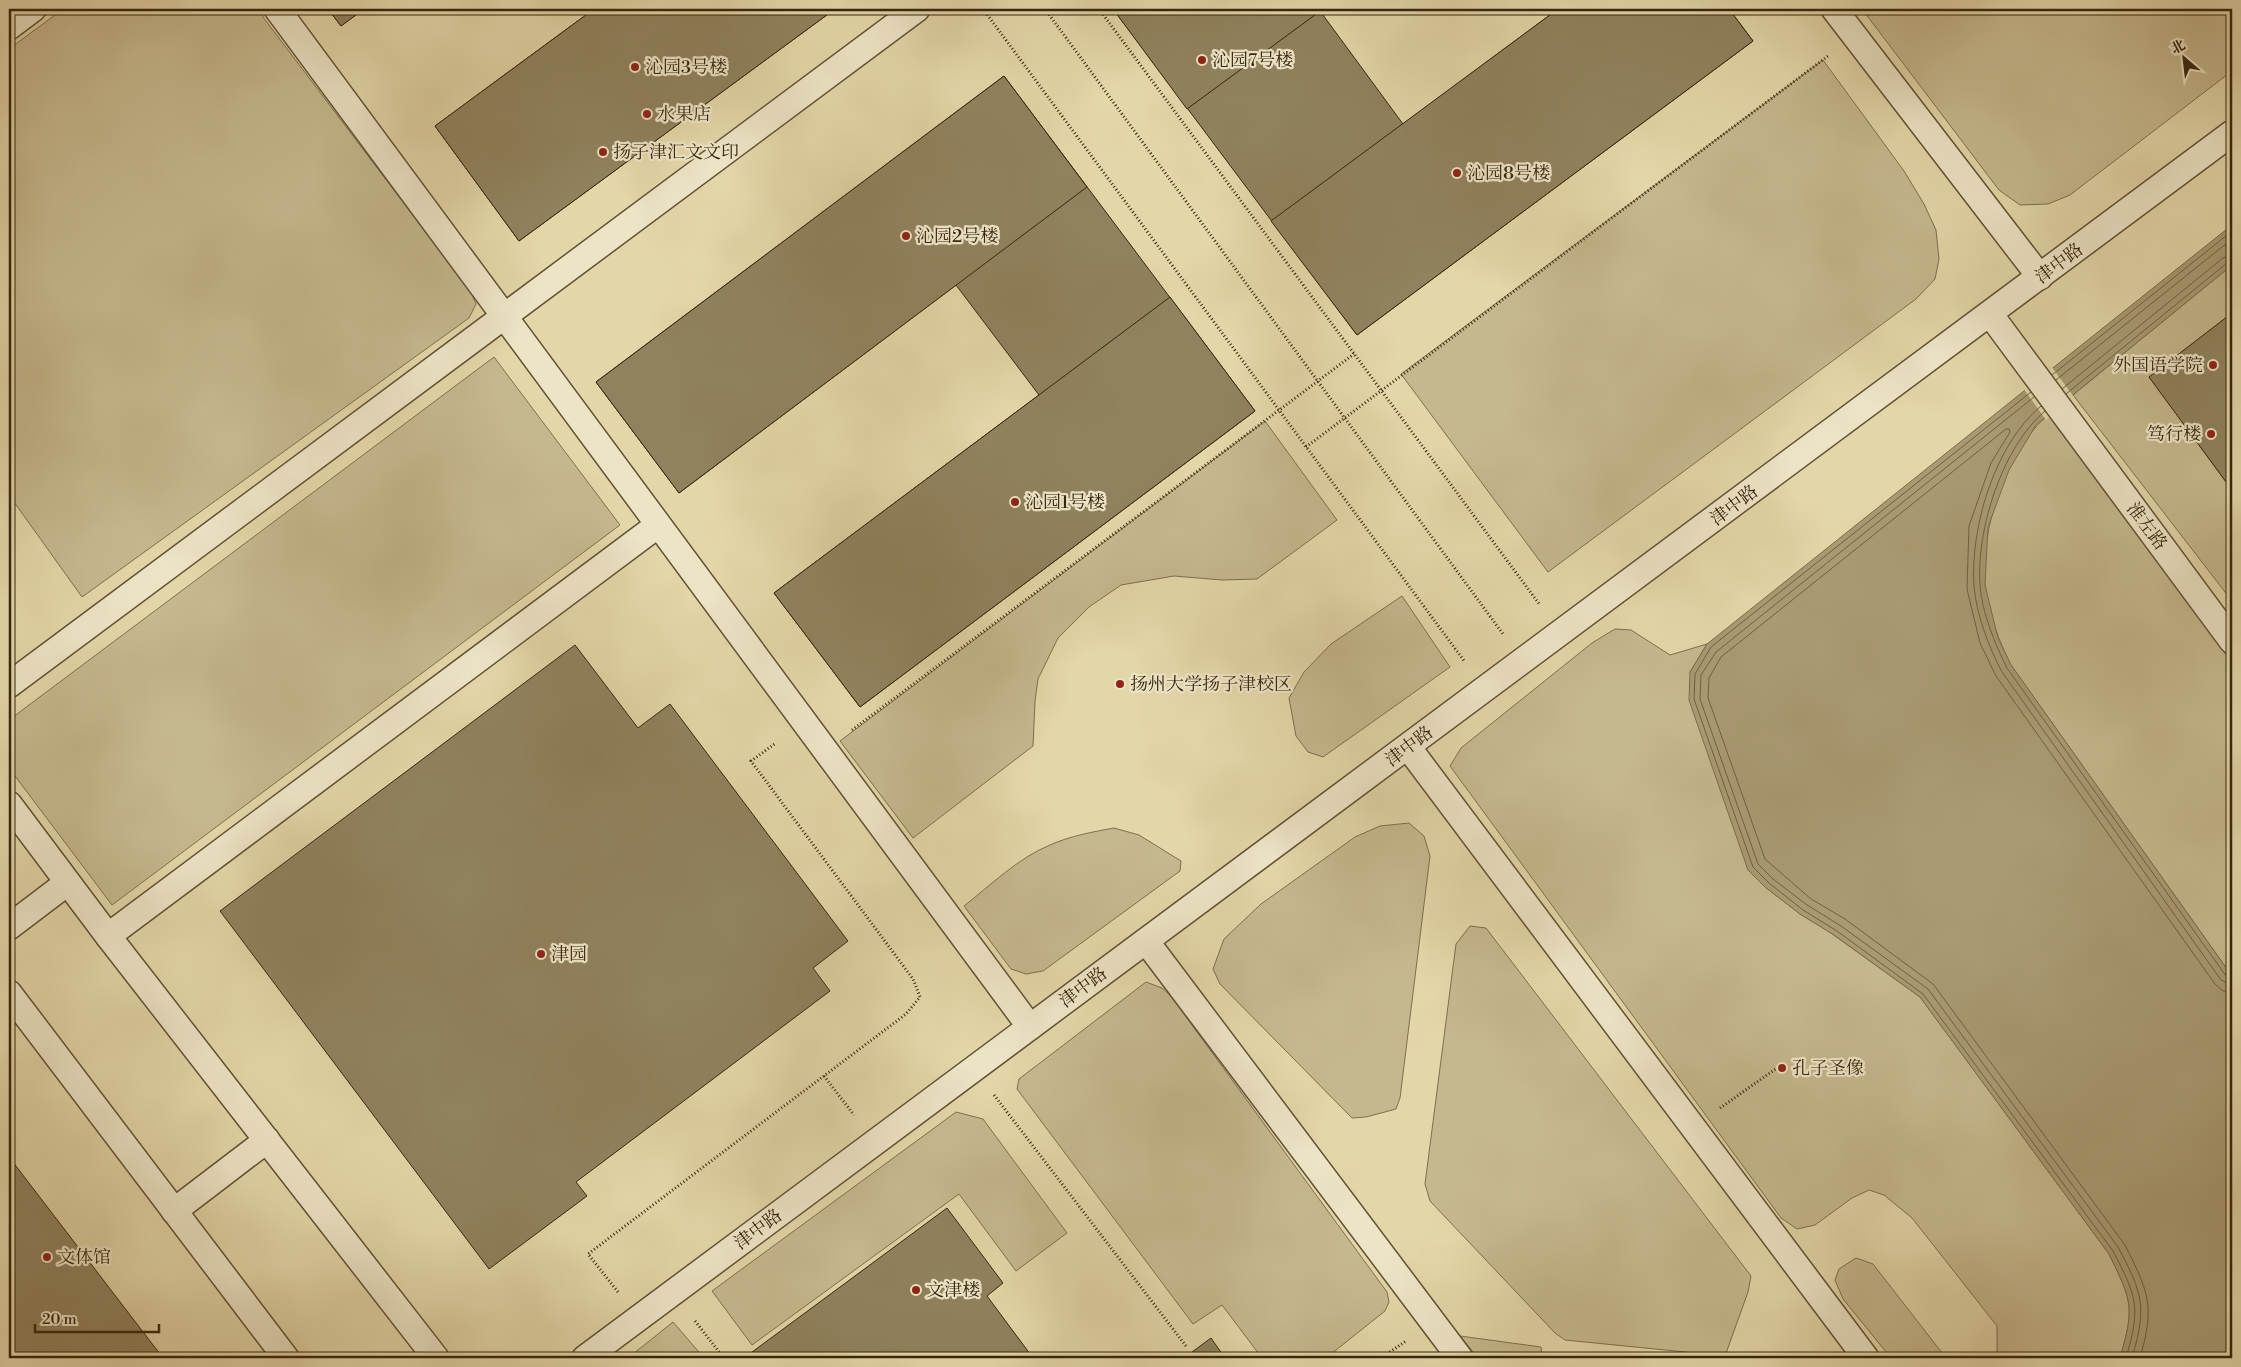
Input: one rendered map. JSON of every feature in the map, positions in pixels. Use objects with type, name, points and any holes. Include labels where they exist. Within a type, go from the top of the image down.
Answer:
[{"type":"lane","points":[[9,27],[33,9]]},
{"type":"lane","points":[[277,9],[1030,1027]]},
{"type":"lane","points":[[9,685],[917,9]]},
{"type":"lane","points":[[1834,9],[2040,277]]},
{"type":"lane","name":"津中路","points":[[584,1358],[1561,634],[2232,133]]},
{"type":"lane","name":"淮左路","points":[[1990,314],[2232,640]]},
{"type":"lane","points":[[108,936],[658,525]]},
{"type":"lane","points":[[1408,746],[1866,1358]]},
{"type":"lane","points":[[9,804],[67,883],[436,1358]]},
{"type":"lane","points":[[9,927],[67,883]]},
{"type":"lane","points":[[1146,941],[1460,1358]]},
{"type":"lane","points":[[9,993],[286,1358]]},
{"type":"lane","points":[[174,1211],[267,1140]]},
{"type":"path","points":[[984,9],[1485,689]]},
{"type":"path","points":[[1045,9],[1524,661]]},
{"type":"path","points":[[1099,9],[1561,634]]},
{"type":"path","points":[[1306,447],[1855,36]]},
{"type":"path","points":[[825,750],[1354,354]]},
{"type":"path","points":[[638,1319],[588,1254],[906,1014],[920,996],[913,979],[751,761],[804,722]]},
{"type":"path","points":[[974,1068],[1186,1346]]},
{"type":"path","points":[[1693,1127],[1777,1068]]},
{"type":"path","points":[[824,1076],[875,1142]]},
{"type":"path","points":[[673,1292],[722,1357]]},
{"type":"shaded area","points":[[63,9],[257,9],[471,292],[476,304],[469,318],[82,597],[9,495],[9,49]]},
{"type":"shaded area","points":[[1862,9],[2232,9],[2232,71],[2070,195],[2048,204],[2020,205],[1999,190]]},
{"type":"shaded area","points":[[1823,60],[1904,171],[1924,204],[1936,230],[1939,259],[1935,279],[1916,299],[1548,572],[1401,374]]},
{"type":"shaded area","points":[[2232,265],[2232,313],[2149,377],[2232,490],[2232,601],[2073,395]]},
{"type":"shaded area","points":[[494,357],[620,525],[112,905],[9,768],[9,720]]},
{"type":"shaded area","points":[[2049,414],[2232,663],[2232,976],[2011,665],[1995,626],[1985,585],[1987,540],[1992,516],[1999,492],[2020,448],[2034,429]]},
{"type":"shaded area","points":[[1265,421],[1337,520],[1257,579],[1222,580],[1174,576],[1121,585],[1089,607],[1058,638],[1038,679],[1033,746],[913,838],[840,741]]},
{"type":"shaded area","points":[[1402,596],[1450,667],[1323,757],[1308,752],[1296,736],[1289,698],[1304,672],[1331,644]]},
{"type":"shaded area","points":[[1615,629],[1631,630],[1670,655],[1707,644],[1690,672],[1748,870],[1765,887],[1800,914],[1828,931],[1920,997],[2109,1254],[2123,1283],[2129,1304],[2128,1327],[2120,1358],[1997,1358],[1997,1326],[1912,1218],[1884,1195],[1869,1190],[1852,1198],[1815,1225],[1797,1229],[1781,1218],[1450,766],[1461,748],[1592,643]]},
{"type":"shaded area","points":[[1409,823],[1424,836],[1430,856],[1400,1098],[1396,1109],[1366,1117],[1352,1118],[1220,984],[1213,969],[1224,939],[1261,904],[1355,837],[1380,826]]},
{"type":"shaded area","points":[[1114,828],[1139,835],[1181,861],[1180,871],[1043,971],[1026,974],[1011,969],[964,906],[1016,864],[1038,850],[1073,837]]},
{"type":"shaded area","points":[[1470,926],[1486,928],[1751,1276],[1748,1292],[1725,1356],[1565,1340],[1555,1333],[1430,1201],[1425,1184],[1456,944]]},
{"type":"shaded area","points":[[1146,982],[1162,988],[1170,995],[1387,1292],[1389,1302],[1385,1311],[1326,1358],[1262,1358],[1222,1305],[1193,1324],[1017,1089],[1019,1079]]},
{"type":"shaded area","points":[[956,1112],[983,1119],[1067,1233],[1016,1271],[959,1194],[752,1345],[712,1291]]},
{"type":"shaded area","points":[[1856,1258],[1873,1264],[1946,1358],[1891,1358],[1843,1299],[1835,1280],[1839,1269]]},
{"type":"shaded area","points":[[673,1322],[704,1358],[628,1358]]},
{"type":"shaded area","points":[[1460,1336],[1541,1347],[1542,1358],[1478,1358]]},
{"type":"water","points":[[2232,225],[2232,265],[2036,425],[2009,470],[1988,527],[1985,585],[1998,638],[2011,665],[2232,976],[2232,1358],[2120,1358],[2128,1327],[2129,1304],[2123,1283],[2109,1254],[1920,997],[1834,935],[1800,914],[1765,887],[1748,870],[1689,700],[1690,672],[1707,644]]},
{"type":"pier","points":[[2051,366],[2074,397],[2046,420],[2023,388]]},
{"type":"building","points":[[328,9],[364,9],[341,26]]},
{"type":"building","points":[[328,9],[364,9],[341,26]]},
{"type":"building","name":"沁园3号楼","points":[[594,9],[835,9],[519,241],[435,126]]},
{"type":"building","name":"沁园3号楼","points":[[594,9],[835,9],[519,241],[435,126]]},
{"type":"building","name":"沁园8号楼","points":[[1113,9],[1323,9],[1320,11],[1403,124],[1558,9],[1729,9],[1753,41],[1357,335]]},
{"type":"building","name":"沁园7号楼","points":[[1113,9],[1323,9],[1187,109]]},
{"type":"building","name":"沁园8号楼","points":[[1558,9],[1729,9],[1753,41],[1357,335],[1271,221]]},
{"type":"building","points":[[1004,76],[1255,411],[860,707],[774,593],[1039,395],[956,285],[679,493],[596,382]]},
{"type":"building","name":"沁园2号楼","points":[[1004,76],[1087,187],[679,493],[596,382]]},
{"type":"building","name":"沁园1号楼","points":[[1170,297],[1255,411],[860,707],[774,593]]},
{"type":"building","name":"笃行楼","points":[[2232,313],[2232,490],[2149,377]]},
{"type":"building","name":"津园","points":[[575,645],[638,728],[670,704],[848,941],[813,968],[830,991],[576,1182],[587,1196],[489,1269],[220,911]]},
{"type":"building","name":"文体馆","points":[[9,1157],[163,1358],[9,1358]]},
{"type":"building","name":"文津楼","points":[[947,1208],[1003,1283],[987,1296],[1033,1358],[744,1358]]},
{"type":"building","points":[[1211,1338],[1225,1358],[1184,1358]]},
{"type":"place","name":"沁园7号楼","points":[[1202,60]]},
{"type":"place","name":"沁园3号楼","points":[[635,67]]},
{"type":"place","name":"水果店","points":[[647,114]]},
{"type":"place","name":"扬子津汇文文印","points":[[603,152]]},
{"type":"place","name":"沁园8号楼","points":[[1457,173]]},
{"type":"place","name":"沁园2号楼","points":[[906,236]]},
{"type":"place","name":"外国语学院","points":[[2213,365]]},
{"type":"place","name":"笃行楼","points":[[2211,434]]},
{"type":"place","name":"沁园1号楼","points":[[1015,502]]},
{"type":"place","name":"扬州大学扬子津校区","points":[[1120,684]]},
{"type":"place","name":"津园","points":[[541,954]]},
{"type":"place","name":"孔子圣像","points":[[1782,1068]]},
{"type":"place","name":"文体馆","points":[[47,1257]]},
{"type":"place","name":"文津楼","points":[[916,1290]]}]
